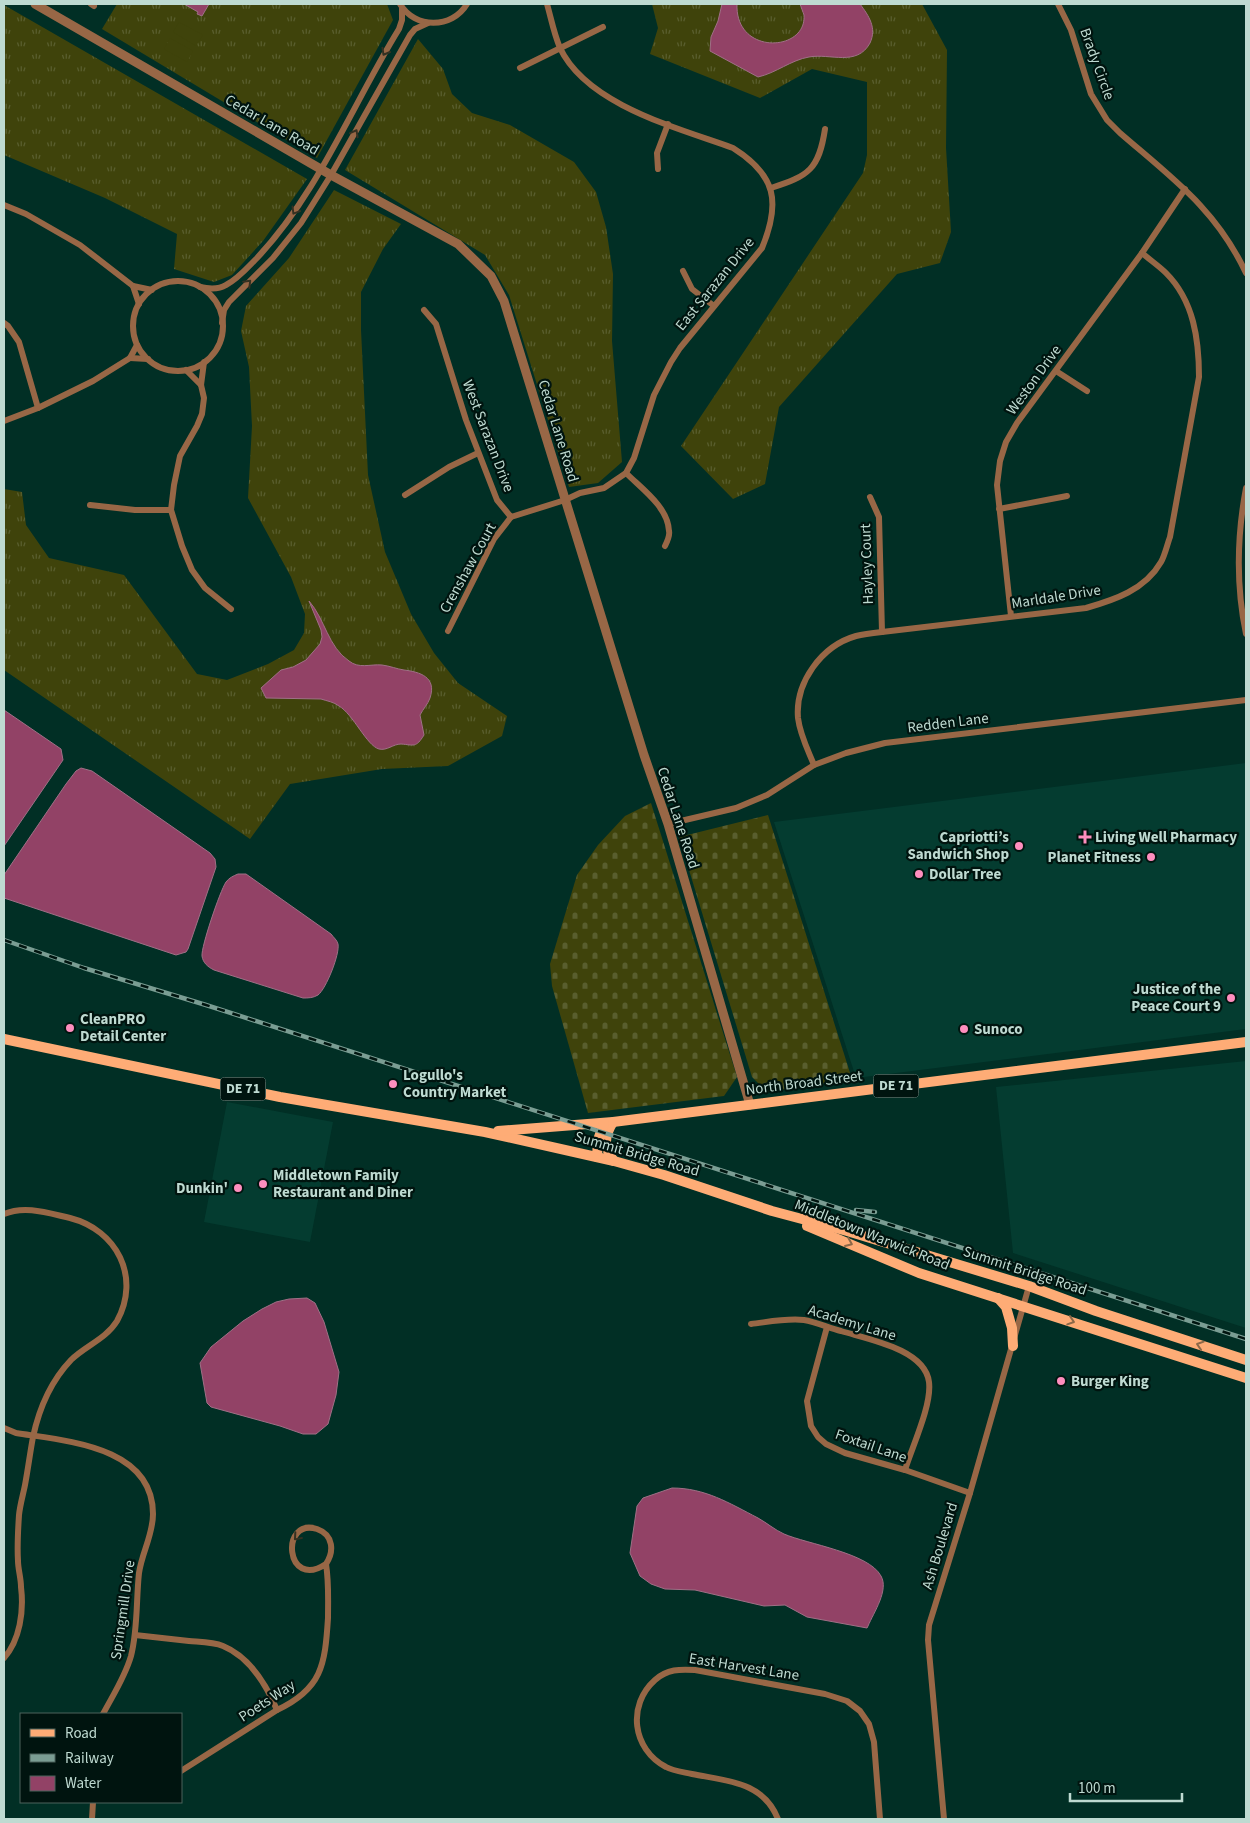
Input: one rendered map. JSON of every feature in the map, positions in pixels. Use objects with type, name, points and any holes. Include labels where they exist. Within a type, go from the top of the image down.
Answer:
[{"type":"main road","name":"Summit Bridge Road","points":[[4,1039],[280,1097],[485,1132],[614,1161],[664,1175],[772,1211],[846,1231],[1029,1286],[1096,1311],[1246,1360]]},
{"type":"main road","name":"North Broad Street","points":[[485,1132],[609,1122],[1246,1042]]},
{"type":"main road","points":[[597,1157],[598,1140],[609,1122]]},
{"type":"main road","points":[[609,1122],[605,1143],[608,1154],[614,1161]]},
{"type":"main road","name":"Middletown Warwick Road","points":[[772,1211],[919,1272],[1246,1378]]},
{"type":"main road","points":[[997,1297],[1006,1307],[1012,1328],[1013,1346]]},
{"type":"street","name":"Cedar Lane Road","points":[[35,4],[320,169],[458,244],[491,276],[504,301],[644,755],[668,824],[750,1105]]},
{"type":"street","points":[[401,6],[413,17],[428,23],[436,23],[451,19],[467,4]]},
{"type":"street","name":"East Sarazan Drive","points":[[547,4],[561,49],[577,74],[588,84],[608,98],[634,110],[733,148],[758,167],[771,188],[772,216],[768,234],[762,248],[680,348],[662,376],[634,458],[626,473]]},
{"type":"street","name":"Brady Circle","points":[[1058,4],[1071,30],[1085,78],[1099,108],[1120,133],[1199,201],[1221,229],[1246,273]]},
{"type":"street","points":[[401,6],[402,20],[399,29],[291,218],[242,273],[227,285],[210,289],[189,283],[173,282],[160,285],[152,290],[139,304],[133,324],[137,345],[148,359],[165,369],[178,371],[186,370],[204,362],[215,351],[220,342],[224,310],[229,302],[289,240],[331,175],[410,35],[415,29],[428,23]]},
{"type":"street","points":[[520,68],[561,49],[603,26]]},
{"type":"street","points":[[658,169],[657,153],[668,124]]},
{"type":"street","points":[[771,188],[806,174],[822,151],[825,129]]},
{"type":"street","name":"Weston Drive","points":[[1011,616],[997,485],[1000,462],[1006,442],[1017,423],[1142,253],[1185,188]]},
{"type":"street","points":[[4,205],[26,214],[80,245],[132,286],[152,290]]},
{"type":"street","name":"Marldale Drive","points":[[814,765],[802,736],[798,718],[799,695],[808,672],[822,656],[840,644],[854,636],[1086,608],[1111,601],[1135,589],[1148,580],[1161,562],[1170,537],[1174,518],[1199,377],[1199,355],[1196,332],[1190,310],[1180,290],[1167,274],[1142,253]]},
{"type":"street","points":[[683,271],[692,289],[714,306]]},
{"type":"street","points":[[132,286],[139,304]]},
{"type":"street","points":[[200,287],[215,302],[220,311],[222,323]]},
{"type":"street","name":"West Sarazan Drive","points":[[424,310],[436,324],[478,453],[497,500],[511,517]]},
{"type":"street","points":[[4,324],[8,326],[20,342],[38,408]]},
{"type":"street","points":[[4,421],[38,408],[93,381],[130,358],[137,345]]},
{"type":"street","points":[[130,358],[148,359]]},
{"type":"street","points":[[204,362],[201,385],[204,398],[202,414],[180,456],[171,510],[182,546],[192,570],[205,588],[231,609]]},
{"type":"street","points":[[186,370],[201,385]]},
{"type":"street","points":[[1056,371],[1087,391]]},
{"type":"street","points":[[405,495],[449,467],[478,453]]},
{"type":"street","points":[[511,517],[604,488],[626,473],[655,500],[665,516],[670,531],[665,546]]},
{"type":"street","points":[[1246,488],[1241,523],[1239,564],[1241,602],[1246,634]]},
{"type":"street","points":[[999,509],[1066,496]]},
{"type":"street","name":"Hayley Court","points":[[870,497],[879,517],[882,632]]},
{"type":"street","points":[[90,505],[135,510],[171,510]]},
{"type":"street","name":"Crenshaw Court","points":[[448,631],[494,539],[511,517]]},
{"type":"street","name":"Redden Lane","points":[[668,824],[736,808],[767,795],[814,765],[846,753],[885,743],[1246,700]]},
{"type":"street","points":[[4,1214],[12,1211],[32,1210],[78,1220],[97,1229],[113,1244],[127,1280],[126,1301],[116,1321],[108,1332],[71,1360],[45,1398],[34,1436],[20,1513],[18,1562],[22,1588],[19,1626],[12,1649],[4,1658]]},
{"type":"street","name":"Ash Boulevard","points":[[944,1819],[928,1640],[929,1625],[970,1493],[1025,1306],[1029,1286]]},
{"type":"street","name":"Academy Lane","points":[[751,1324],[783,1319],[805,1320],[894,1347],[913,1358],[925,1370],[929,1382],[927,1404],[905,1470]]},
{"type":"street","name":"Foxtail Lane","points":[[827,1327],[807,1400],[811,1426],[818,1437],[826,1444],[845,1453],[905,1470],[970,1493]]},
{"type":"street","name":"Springmill Drive","points":[[4,1428],[16,1433],[98,1448],[111,1453],[123,1460],[143,1480],[150,1494],[153,1512],[152,1530],[140,1570],[135,1635],[128,1666],[104,1713]]},
{"type":"street","name":"Poets Way","points":[[182,1770],[276,1710],[293,1702],[305,1693],[315,1681],[323,1666],[326,1648],[329,1584],[326,1564],[331,1556],[332,1548],[330,1540],[324,1532],[317,1529],[306,1529],[296,1536],[291,1545],[292,1554],[297,1563],[304,1568],[313,1570],[326,1564]]},
{"type":"street","points":[[135,1635],[203,1642],[222,1646],[240,1656],[254,1669],[270,1693],[276,1710]]},
{"type":"street","name":"East Harvest Lane","points":[[778,1819],[767,1799],[756,1790],[742,1784],[667,1768],[652,1758],[636,1726],[637,1708],[645,1690],[657,1678],[675,1669],[695,1670],[825,1694],[847,1701],[860,1711],[869,1724],[874,1742],[880,1819]]},
{"type":"street","points":[[92,1819],[93,1803]]},
{"type":"shaded area","points":[[1246,763],[1246,1029],[856,1078],[774,822]]},
{"type":"shaded area","points":[[1246,1061],[1246,1328],[1013,1253],[996,1087]]},
{"type":"shaded area","points":[[227,1102],[333,1122],[310,1242],[204,1222]]},
{"type":"green space","points":[[117,4],[387,4],[393,20],[317,158],[102,29]]},
{"type":"green space","points":[[652,4],[922,4],[947,50],[946,148],[951,232],[940,263],[897,274],[779,407],[765,484],[733,499],[681,446],[863,173],[867,155],[867,82],[812,69],[760,98],[650,54],[658,28]]},
{"type":"green space","points":[[4,5],[307,179],[263,241],[232,275],[214,282],[174,269],[177,234],[105,198],[4,155]]},
{"type":"green space","points":[[179,22],[203,35],[196,46],[173,32]]},
{"type":"green space","points":[[170,38],[193,51],[187,62],[164,49]]},
{"type":"green space","points":[[418,39],[443,69],[452,94],[472,113],[510,125],[574,162],[596,192],[606,227],[613,274],[612,341],[622,462],[598,483],[569,487],[509,295],[485,255],[345,170]]},
{"type":"green space","points":[[334,190],[401,224],[383,249],[361,292],[368,475],[385,552],[411,614],[434,653],[458,683],[507,716],[502,736],[448,766],[382,769],[290,784],[250,839],[4,670],[4,489],[22,492],[26,525],[49,558],[124,575],[197,674],[227,680],[268,664],[294,650],[304,633],[305,614],[291,577],[248,498],[252,426],[249,367],[241,331],[246,306],[289,258]]},
{"type":"green space","points":[[651,803],[737,1077],[724,1096],[588,1113],[552,986],[550,964],[577,875],[598,845],[625,816]]},
{"type":"green space","points":[[768,815],[852,1079],[767,1092],[752,1077],[679,837]]},
{"type":"water","points":[[184,4],[209,4],[202,16]]},
{"type":"water","points":[[722,4],[737,4],[739,21],[747,33],[758,40],[771,43],[784,41],[795,36],[802,27],[804,15],[800,4],[860,4],[871,22],[872,38],[865,50],[858,55],[842,58],[809,57],[758,77],[710,51],[711,37],[718,21]]},
{"type":"water","points":[[309,601],[319,616],[331,641],[349,661],[357,665],[382,665],[416,672],[429,680],[432,691],[420,715],[424,735],[417,744],[398,744],[385,749],[379,749],[374,747],[344,710],[335,704],[321,699],[266,698],[261,688],[281,670],[293,667],[306,660],[320,644],[321,630]]},
{"type":"water","points":[[4,710],[61,749],[63,760],[4,846]]},
{"type":"water","points":[[81,768],[92,771],[210,853],[215,859],[216,867],[186,952],[176,955],[4,898],[4,875],[66,784],[76,771]]},
{"type":"water","points":[[238,874],[246,874],[331,934],[336,940],[338,949],[335,963],[325,986],[318,995],[303,998],[214,970],[205,963],[202,951],[223,887],[231,877]]},
{"type":"water","points":[[307,1298],[315,1303],[324,1322],[339,1372],[336,1395],[328,1424],[316,1434],[303,1434],[211,1407],[207,1403],[200,1363],[211,1347],[243,1321],[262,1309],[276,1302]]},
{"type":"water","points":[[672,1488],[695,1491],[716,1497],[758,1518],[777,1531],[851,1555],[874,1568],[881,1576],[883,1588],[880,1601],[867,1628],[807,1617],[785,1605],[764,1606],[695,1590],[665,1589],[651,1584],[640,1576],[630,1553],[637,1506],[643,1498]]},
{"type":"railway","points":[[4,940],[84,968],[206,1005],[1246,1339]]},
{"type":"railway","points":[[856,1210],[875,1212]]},
{"type":"place","name":"Living Well Pharmacy","points":[[1085,837]]},
{"type":"place","name":"Capriotti’s Sandwich Shop","points":[[1019,846]]},
{"type":"place","name":"Planet Fitness","points":[[1151,857]]},
{"type":"place","name":"Dollar Tree","points":[[919,874]]},
{"type":"place","name":"Justice of the Peace Court 9","points":[[1231,998]]},
{"type":"place","name":"CleanPRO Detail Center","points":[[70,1028]]},
{"type":"place","name":"Sunoco","points":[[964,1029]]},
{"type":"place","name":"Logullo's Country Market","points":[[393,1084]]},
{"type":"place","name":"Middletown Family Restaurant and Diner","points":[[263,1184]]},
{"type":"place","name":"Dunkin'","points":[[238,1188]]},
{"type":"place","name":"Burger King","points":[[1061,1381]]}]
